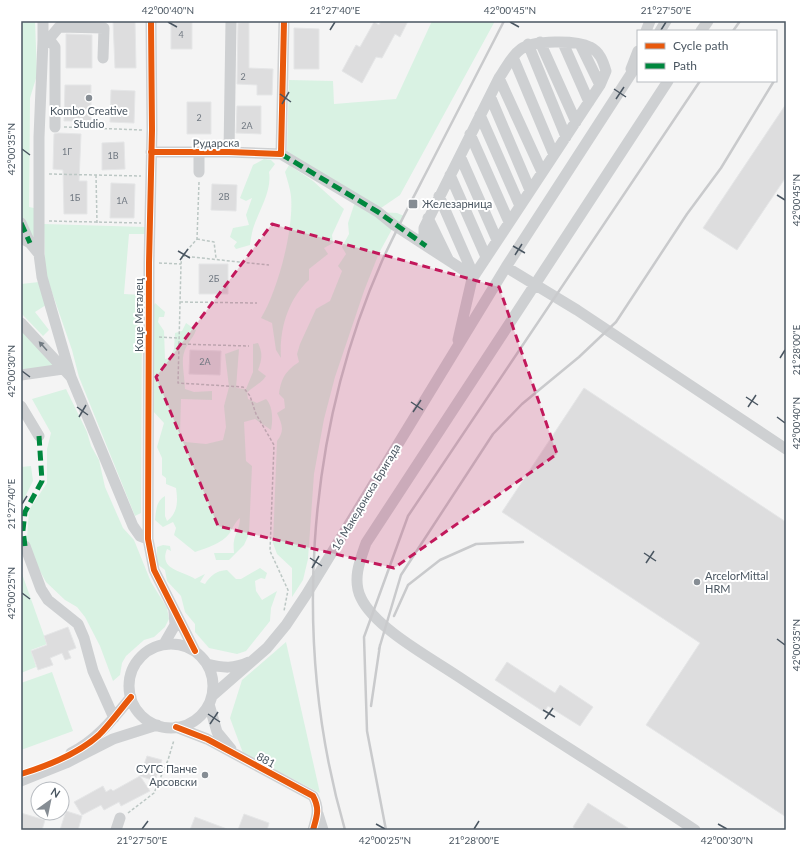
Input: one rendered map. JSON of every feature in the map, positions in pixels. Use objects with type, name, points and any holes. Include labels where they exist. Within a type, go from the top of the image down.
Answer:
[{"type":"street","points":[[43,21],[46,40],[39,174],[39,254],[42,277],[67,373],[133,526],[140,536],[148,539]]},
{"type":"street","name":"Коце Металец","points":[[151,21],[152,130],[149,263],[148,539],[154,570],[173,604],[195,651]]},
{"type":"street","points":[[229,152],[231,21]]},
{"type":"street","points":[[284,21],[281,154],[378,212],[471,277]]},
{"type":"street","points":[[661,30],[666,21]]},
{"type":"street","points":[[702,30],[708,21]]},
{"type":"street","points":[[46,40],[59,27],[104,28],[103,58]]},
{"type":"street","points":[[46,40],[56,46],[55,127]]},
{"type":"street","points":[[438,253],[424,234],[428,218],[499,78],[512,56],[528,44],[540,42],[590,46],[598,53],[604,62],[606,71],[600,85],[486,257],[471,277]]},
{"type":"street","points":[[540,42],[576,122]]},
{"type":"street","points":[[563,43],[589,102]]},
{"type":"street","points":[[528,44],[566,137]]},
{"type":"street","points":[[627,80],[637,54]]},
{"type":"street","points":[[512,56],[554,155]]},
{"type":"street","points":[[627,80],[637,65]]},
{"type":"street","points":[[499,78],[542,172]]},
{"type":"street","name":"16 Македонска Бригада","points":[[211,700],[267,648],[286,625],[306,595],[506,267],[627,80]]},
{"type":"street","points":[[667,82],[366,542],[359,560],[357,583],[360,598],[377,619],[405,641],[517,716],[695,830]]},
{"type":"street","points":[[490,96],[530,190]]},
{"type":"street","points":[[480,115],[520,206]]},
{"type":"street","points":[[470,134],[509,222]]},
{"type":"street","name":"Рударска","points":[[151,152],[281,154]]},
{"type":"street","points":[[198,153],[199,172]]},
{"type":"street","points":[[460,156],[497,240]]},
{"type":"street","points":[[450,175],[486,257]]},
{"type":"street","points":[[439,196],[470,267],[471,277],[456,350]]},
{"type":"street","points":[[428,218],[448,260]]},
{"type":"street","points":[[21,223],[25,241],[39,254]]},
{"type":"street","points":[[506,267],[535,283],[584,314],[786,449]]},
{"type":"street","points":[[21,323],[67,373]]},
{"type":"street","points":[[21,375],[67,373]]},
{"type":"street","points":[[21,406],[39,436]]},
{"type":"street","points":[[25,546],[41,589],[48,600],[78,624],[84,638],[93,671],[114,718]]},
{"type":"street","name":"Коце Металец","points":[[164,644],[175,625],[173,604]]},
{"type":"street","points":[[21,781],[66,764],[113,739],[157,725],[176,727],[196,720],[211,700],[213,682],[207,664],[195,651],[180,645],[164,644],[153,648],[143,654],[136,663],[131,674],[129,685],[131,697],[140,714],[157,725]]},
{"type":"street","name":"16 Македонска Бригада","points":[[207,664],[226,668],[239,666],[255,659]]},
{"type":"street","points":[[21,774],[75,751],[97,736],[131,697]]},
{"type":"street","name":"881","points":[[211,700],[217,732],[237,755]]},
{"type":"street","name":"881","points":[[176,727],[237,755],[313,796],[318,805],[318,814],[324,830]]},
{"type":"street","points":[[313,830],[318,814]]},
{"type":"street","points":[[116,830],[120,818]]},
{"type":"path","points":[[55,127],[152,130]]},
{"type":"path","points":[[199,172],[196,239],[182,256],[181,264],[178,383],[243,387],[250,396],[256,414],[274,445],[270,551],[288,590],[283,614],[286,625]]},
{"type":"path","points":[[39,174],[151,176]]},
{"type":"path","points":[[96,175],[97,223]]},
{"type":"path","points":[[39,221],[150,223]]},
{"type":"path","points":[[196,239],[214,242],[216,258]]},
{"type":"path","points":[[182,256],[216,258],[269,265]]},
{"type":"path","points":[[149,263],[181,264]]},
{"type":"path","points":[[180,302],[258,303]]},
{"type":"path","points":[[149,337],[178,338]]},
{"type":"path","points":[[178,344],[249,346]]},
{"type":"path","points":[[120,818],[150,798],[154,793],[168,760],[174,740]]},
{"type":"highlighted area","points":[[272,224],[499,287],[557,454],[394,568],[218,526],[156,377]]},
{"type":"green space","points":[[21,21],[35,21],[37,75],[30,98],[29,207],[34,208],[36,242],[21,237]]},
{"type":"green space","points":[[432,21],[495,21],[400,195],[381,208],[287,152],[289,80],[333,81],[334,104],[396,99]]},
{"type":"green space","points":[[264,159],[271,160],[275,164],[269,172],[269,185],[254,226],[250,245],[236,249],[234,246],[237,242],[230,237],[233,228],[249,225],[246,215],[252,198],[246,201],[240,198],[253,165]]},
{"type":"green space","points":[[289,165],[313,181],[344,209],[332,235],[333,243],[324,248],[328,254],[309,269],[309,280],[295,296],[290,306],[283,326],[281,358],[276,350],[272,323],[261,318],[273,292],[284,259],[291,210],[291,196],[285,172]]},
{"type":"green space","points":[[356,199],[378,212],[397,213],[404,216],[400,224],[396,222],[379,253],[364,291],[335,377],[324,419],[314,474],[308,559],[303,580],[292,597],[292,568],[277,554],[273,543],[277,441],[282,431],[277,413],[285,408],[284,399],[279,394],[284,376],[299,362],[297,354],[300,344],[316,309],[330,301],[342,271],[338,266],[346,254],[342,247],[349,234],[348,223]]},
{"type":"green space","points":[[44,224],[145,227],[145,234],[129,234],[124,294],[142,295],[141,513],[135,516],[79,377],[72,350],[45,272]]},
{"type":"green space","points":[[39,282],[46,305],[35,312],[49,330],[43,336],[21,313],[21,284]]},
{"type":"green space","points":[[155,303],[165,312],[164,317],[159,317],[158,322],[164,331],[165,359],[170,358],[174,349],[175,333],[182,331],[186,323],[196,330],[186,347],[183,356],[185,389],[194,392],[212,391],[212,400],[181,399],[180,435],[185,442],[206,444],[223,440],[226,427],[224,406],[229,387],[225,354],[239,349],[236,388],[246,389],[253,372],[253,344],[258,343],[261,350],[261,360],[258,370],[266,376],[247,393],[248,399],[257,403],[266,399],[270,405],[272,413],[272,426],[271,430],[255,419],[244,422],[246,461],[252,466],[249,534],[244,545],[229,560],[216,560],[214,553],[234,553],[234,542],[240,518],[226,537],[213,545],[195,552],[174,535],[176,528],[173,522],[163,527],[155,520],[157,506],[162,498],[165,496],[165,516],[167,521],[171,518],[175,510],[177,498],[176,488],[166,484],[166,478],[162,475],[162,458],[157,447],[164,423],[153,411],[152,310]]},
{"type":"green space","points":[[21,329],[57,366],[21,370]]},
{"type":"green space","points":[[66,389],[87,432],[91,446],[99,460],[105,487],[123,528],[134,540],[151,582],[167,608],[169,619],[165,627],[154,637],[144,640],[126,656],[122,663],[120,675],[113,681],[100,646],[85,617],[77,607],[65,600],[46,582],[29,551],[27,538],[29,510],[47,483],[47,449],[51,433],[32,399]]},
{"type":"green space","points":[[31,466],[33,481],[21,505],[21,467]]},
{"type":"green space","points":[[163,545],[170,546],[171,551],[167,549],[165,556],[166,562],[169,566],[195,579],[205,574],[200,582],[205,584],[209,578],[220,571],[227,570],[236,579],[241,579],[260,568],[267,573],[265,579],[261,578],[255,581],[256,591],[262,600],[277,591],[271,608],[270,621],[246,651],[237,654],[209,648],[195,632],[195,624],[185,612],[181,596],[167,581],[165,570],[157,564],[157,547]]},
{"type":"green space","points":[[21,571],[47,644],[31,650],[36,667],[21,673]]},
{"type":"green space","points":[[286,642],[320,793],[243,753],[230,718],[242,680]]},
{"type":"green space","points":[[52,672],[73,731],[21,750],[21,683]]},
{"type":"building","points":[[113,21],[135,21],[136,68],[115,68]]},
{"type":"building","points":[[381,21],[408,21],[400,37],[395,34],[382,58],[376,57],[362,83],[342,71],[356,45],[360,47],[374,22],[379,25]]},
{"type":"building","points":[[171,22],[192,22],[192,49],[171,49]]},
{"type":"building","points":[[249,22],[249,68],[273,69],[272,95],[257,95],[257,85],[237,84],[238,23]]},
{"type":"building","points":[[294,28],[319,29],[319,69],[294,69]]},
{"type":"building","points":[[66,34],[92,35],[92,68],[66,68]]},
{"type":"building","points":[[65,85],[91,85],[91,121],[64,121]]},
{"type":"building","points":[[111,90],[135,91],[134,123],[110,122]]},
{"type":"building","points":[[187,102],[211,102],[211,134],[187,134]]},
{"type":"building","points":[[786,104],[786,177],[737,250],[703,228]]},
{"type":"building","points":[[237,106],[261,106],[261,134],[236,133]]},
{"type":"building","points":[[54,134],[81,134],[79,181],[87,181],[87,214],[64,214],[63,170],[53,169]]},
{"type":"building","points":[[124,142],[125,169],[102,170],[102,143]]},
{"type":"building","points":[[111,183],[135,184],[134,218],[110,218]]},
{"type":"building","points":[[212,184],[237,185],[236,211],[211,210]]},
{"type":"building","points":[[199,264],[228,264],[228,294],[199,294]]},
{"type":"building","points":[[190,350],[221,351],[220,375],[189,374]]},
{"type":"building","name":"ArcelorMittal HRM","points":[[584,388],[786,522],[786,817],[646,725],[700,643],[502,512]]},
{"type":"building","points":[[68,627],[76,648],[68,651],[71,658],[65,660],[62,653],[50,658],[53,665],[38,670],[31,651],[47,645],[44,636]]},
{"type":"building","points":[[507,662],[555,693],[560,685],[593,707],[580,726],[548,706],[544,712],[495,680]]},
{"type":"building","points":[[147,756],[162,760],[155,781],[140,776]]},
{"type":"building","points":[[140,776],[150,791],[121,806],[119,802],[104,810],[101,805],[82,815],[74,802],[103,786],[106,792],[111,789],[113,791]]},
{"type":"building","points":[[588,803],[631,830],[577,830],[573,827]]},
{"type":"building","points":[[70,812],[82,816],[78,830],[60,830],[63,821],[70,821]]},
{"type":"building","points":[[21,813],[30,816],[30,821],[45,821],[42,830],[21,830]]},
{"type":"building","points":[[244,814],[269,823],[267,830],[238,830]]},
{"type":"building","points":[[195,817],[227,829],[190,830]]},
{"type":"railway","points":[[345,830],[328,760],[318,688],[313,616],[315,542],[322,470],[336,398],[356,328],[382,261],[404,215],[504,21]]},
{"type":"railway","points":[[734,30],[740,21]]},
{"type":"railway","points":[[386,830],[367,731],[364,637],[408,516],[699,82]]},
{"type":"railway","points":[[379,649],[401,575],[493,434],[522,404],[579,357],[616,322],[687,214],[721,168],[773,82]]},
{"type":"railway","points":[[394,616],[408,585],[440,560],[476,544],[523,542]]},
{"type":"railway","points":[[371,706],[380,645]]},
{"type":"marked path","points":[[281,154],[378,212],[426,246]]},
{"type":"marked path","points":[[21,223],[30,243]]},
{"type":"marked path","points":[[25,546],[23,530],[25,512],[42,481],[39,436]]},
{"type":"cycle path","points":[[151,21],[152,130],[149,263],[148,539],[154,570],[195,651]]},
{"type":"cycle path","points":[[151,152],[281,154],[284,21]]},
{"type":"cycle path","points":[[21,774],[62,759],[91,742],[99,735],[131,697]]},
{"type":"cycle path","points":[[176,727],[207,739],[313,796],[317,805],[317,817],[313,830]]},
{"type":"place","name":"Kombo Creative Studio","points":[[89,98]]},
{"type":"place","name":"Железарница","points":[[413,204]]},
{"type":"place","name":"ArcelorMittal HRM","points":[[697,582]]},
{"type":"place","name":"СУГС Панче Арсовски","points":[[205,775]]}]
